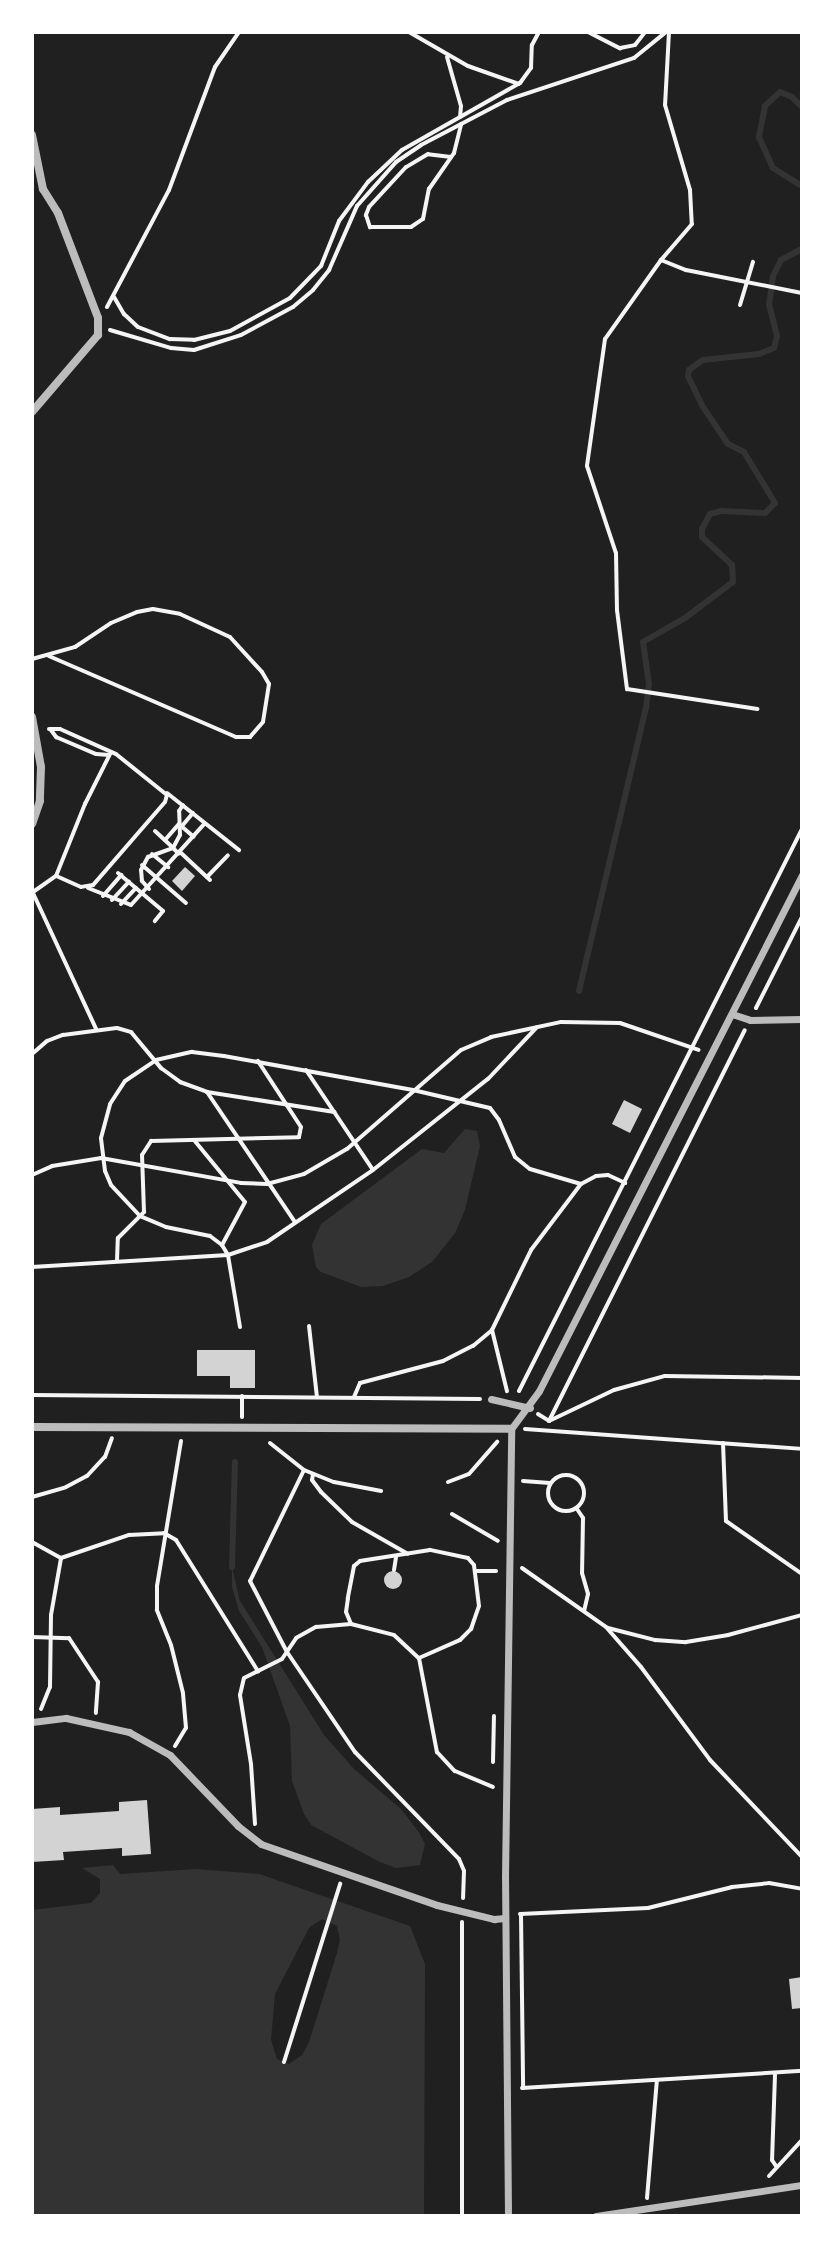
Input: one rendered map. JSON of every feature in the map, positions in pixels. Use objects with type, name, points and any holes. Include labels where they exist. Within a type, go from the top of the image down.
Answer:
[{"type":"street","points":[[32,135],[43,189],[58,213],[98,318],[98,335],[32,412]]},
{"type":"street","points":[[32,824],[40,801],[34,721]]},
{"type":"street","points":[[508,2216],[505,1918],[511,1429],[530,1408],[802,875]]},
{"type":"street","points":[[732,1014],[750,1020],[802,1019]]},
{"type":"street","points":[[491,1399],[530,1408]]},
{"type":"street","points":[[32,1427],[511,1429]]},
{"type":"street","points":[[34,1721],[66,1718],[114,1726],[153,1743],[170,1755],[238,1826],[261,1844],[462,1913],[505,1918]]},
{"type":"street","points":[[596,2216],[802,2185]]},
{"type":"path","points":[[98,318],[114,297],[169,190],[215,67],[239,32]]},
{"type":"path","points":[[409,32],[443,52],[519,84]]},
{"type":"path","points":[[114,297],[132,321],[160,336],[194,340],[230,331],[302,289],[321,266],[339,221],[368,182],[402,150],[519,84],[531,68],[532,45],[539,32]]},
{"type":"path","points":[[588,32],[620,48],[635,45],[645,32]]},
{"type":"path","points":[[130,333],[171,348],[194,350],[241,335],[293,307],[329,270],[347,226],[373,186],[396,162],[507,100],[634,58],[667,32]]},
{"type":"path","points":[[667,32],[665,105],[690,190],[692,224],[661,260],[605,339],[587,466],[616,553],[622,669],[630,690],[757,709]]},
{"type":"path","points":[[443,52],[451,63],[460,117]]},
{"type":"path","points":[[451,157],[431,153],[406,167],[369,207],[366,215],[370,227],[375,230],[418,224],[424,216],[432,181],[451,157],[461,124]]},
{"type":"path","points":[[661,260],[686,270],[802,293]]},
{"type":"path","points":[[740,305],[753,262]]},
{"type":"path","points":[[32,659],[75,647],[111,623],[137,612],[160,609],[192,618],[230,637],[262,672],[269,684],[263,722],[250,737],[236,737],[49,656]]},
{"type":"path","points":[[34,721],[51,730],[60,729],[110,754],[183,805],[239,850]]},
{"type":"path","points":[[96,1029],[32,891],[56,876],[82,810],[110,754]]},
{"type":"path","points":[[87,888],[165,802],[165,792]]},
{"type":"path","points":[[149,889],[142,881],[142,865],[152,854],[173,848],[180,835],[183,805]]},
{"type":"path","points":[[165,840],[193,813]]},
{"type":"path","points":[[56,876],[121,904],[131,905],[149,889],[205,823]]},
{"type":"path","points":[[180,825],[194,837]]},
{"type":"path","points":[[513,1404],[802,829]]},
{"type":"path","points":[[155,831],[209,878],[228,855]]},
{"type":"path","points":[[152,854],[168,867]]},
{"type":"path","points":[[142,865],[176,889],[186,903]]},
{"type":"path","points":[[191,872],[196,867]]},
{"type":"path","points":[[103,896],[120,874],[163,911],[155,921]]},
{"type":"path","points":[[112,900],[129,882]]},
{"type":"path","points":[[121,904],[136,888]]},
{"type":"path","points":[[549,1421],[802,917]]},
{"type":"path","points":[[32,1175],[52,1166],[101,1158],[224,1180],[267,1184],[326,1163],[461,1050],[491,1037],[561,1022],[620,1023],[711,1055]]},
{"type":"path","points":[[32,1267],[228,1255],[267,1242],[373,1170],[461,1101],[488,1079],[537,1027]]},
{"type":"path","points":[[32,1054],[55,1038],[96,1029],[131,1032],[169,1075],[207,1092],[334,1112]]},
{"type":"path","points":[[240,1327],[228,1255],[222,1245],[210,1236],[166,1227],[140,1216],[111,1185],[101,1158],[103,1127],[110,1104],[125,1081],[156,1060],[192,1052],[258,1061],[490,1108],[499,1120],[515,1157],[530,1169],[581,1184]]},
{"type":"path","points":[[117,1261],[118,1238],[140,1216],[146,1205],[142,1163],[143,1152],[151,1141],[299,1137],[301,1127],[283,1104],[258,1061]]},
{"type":"path","points":[[306,1070],[373,1170]]},
{"type":"path","points":[[207,1092],[295,1223]]},
{"type":"path","points":[[194,1140],[245,1202],[222,1245]]},
{"type":"path","points":[[354,1397],[360,1383],[443,1361],[473,1346],[492,1330],[531,1250],[581,1184],[596,1176],[608,1175],[625,1183]]},
{"type":"path","points":[[309,1326],[315,1354],[317,1397]]},
{"type":"path","points":[[492,1330],[513,1404]]},
{"type":"path","points":[[549,1421],[614,1390],[665,1376],[802,1378]]},
{"type":"path","points":[[32,1395],[491,1399]]},
{"type":"path","points":[[242,1396],[242,1407]]},
{"type":"path","points":[[530,1408],[549,1421]]},
{"type":"path","points":[[32,1497],[66,1487],[87,1476],[105,1457],[111,1445],[111,1427]]},
{"type":"path","points":[[170,1755],[186,1728],[171,1645],[157,1610],[164,1533],[184,1427]]},
{"type":"path","points":[[253,1427],[304,1470],[334,1482],[381,1491]]},
{"type":"path","points":[[448,1482],[469,1474],[511,1429],[802,1449]]},
{"type":"path","points":[[723,1443],[726,1521],[802,1574]]},
{"type":"path","points":[[304,1470],[250,1581],[287,1652],[355,1752],[459,1859],[464,1871],[462,2216]]},
{"type":"path","points":[[313,1474],[312,1480],[321,1492],[352,1522],[408,1554]]},
{"type":"path","points":[[562,1475],[582,1483],[585,1497],[577,1509],[563,1512],[551,1504],[548,1490],[551,1483],[562,1475]]},
{"type":"path","points":[[530,1481],[551,1483]]},
{"type":"path","points":[[577,1509],[583,1518],[582,1573],[588,1594],[584,1611]]},
{"type":"path","points":[[452,1514],[478,1533],[498,1541],[508,1555],[606,1627],[641,1667],[710,1760],[802,1857]]},
{"type":"path","points":[[32,1542],[61,1558],[129,1535],[164,1533],[176,1540],[258,1671]]},
{"type":"path","points":[[351,1624],[346,1612],[354,1566],[366,1558],[396,1557],[430,1550],[468,1558],[477,1571],[479,1606],[471,1629],[460,1640],[419,1658]]},
{"type":"path","points":[[394,1570],[396,1557]]},
{"type":"path","points":[[34,1721],[50,1687],[51,1637],[61,1558]]},
{"type":"path","points":[[477,1571],[498,1572]]},
{"type":"path","points":[[606,1627],[655,1640],[686,1642],[728,1635],[802,1615]]},
{"type":"path","points":[[261,1844],[255,1825],[251,1764],[240,1695],[244,1678],[282,1659],[296,1638],[316,1627],[351,1624],[394,1635],[419,1658],[437,1752],[455,1771],[493,1787]]},
{"type":"path","points":[[32,1637],[69,1638],[98,1682],[97,1707]]},
{"type":"path","points":[[505,1918],[521,1913],[648,1908],[732,1887],[769,1883],[802,1889]]},
{"type":"path","points":[[284,2062],[336,1901]]},
{"type":"path","points":[[507,2088],[775,2075],[802,2071]]},
{"type":"path","points":[[775,2075],[772,2160],[776,2166],[802,2140]]},
{"type":"path","points":[[646,2209],[657,2080]]},
{"type":"shaded area","points":[[32,32],[802,32],[802,2216],[32,2216]]},
{"type":"shaded area","points":[[465,1129],[477,1131],[480,1146],[465,1210],[455,1233],[432,1262],[409,1277],[383,1286],[361,1287],[321,1272],[316,1267],[312,1245],[321,1224],[422,1149],[444,1153]]},
{"type":"shaded area","points":[[232,1567],[240,1601],[324,1735],[354,1769],[401,1809],[418,1831],[425,1844],[420,1865],[396,1868],[380,1862],[311,1825],[304,1814],[292,1781],[290,1726],[262,1647],[239,1611],[232,1587]]},
{"type":"shaded area","points":[[113,1865],[120,1874],[196,1869],[259,1874],[410,1926],[425,1964],[424,2216],[32,2216],[32,1910],[91,1903],[100,1893],[100,1879],[82,1868]],"holes":[[[322,1919],[337,1926],[340,1940],[337,1953],[309,2042],[302,2055],[289,2064],[277,2059],[271,2040],[275,1994],[309,1928]]]},
{"type":"building","points":[[185,867],[195,876],[182,891],[172,881]]},
{"type":"building","points":[[624,1100],[642,1109],[630,1133],[612,1124]]},
{"type":"building","points":[[197,1350],[255,1350],[255,1388],[230,1388],[230,1376],[197,1376]]},
{"type":"building","points":[[393,1571],[402,1580],[393,1589],[384,1580]]},
{"type":"building","points":[[147,1800],[151,1854],[122,1856],[122,1848],[63,1852],[64,1860],[32,1862],[32,1809],[60,1807],[60,1815],[119,1811],[119,1802]]},
{"type":"building","points":[[802,1977],[802,2008],[792,2009],[789,1979]]},
{"type":"waterway","points":[[802,107],[792,97],[780,92],[765,106],[759,137],[773,168],[802,186]]},
{"type":"waterway","points":[[579,991],[646,708],[649,684],[643,642],[685,618],[733,582],[732,565],[702,537],[702,529],[710,514],[721,511],[765,513],[775,503],[744,452],[728,444],[703,407],[688,376],[689,370],[703,360],[759,354],[774,348],[777,336],[769,305],[773,276],[781,260],[802,249]]},
{"type":"waterway","points":[[232,1567],[235,1462]]}]
